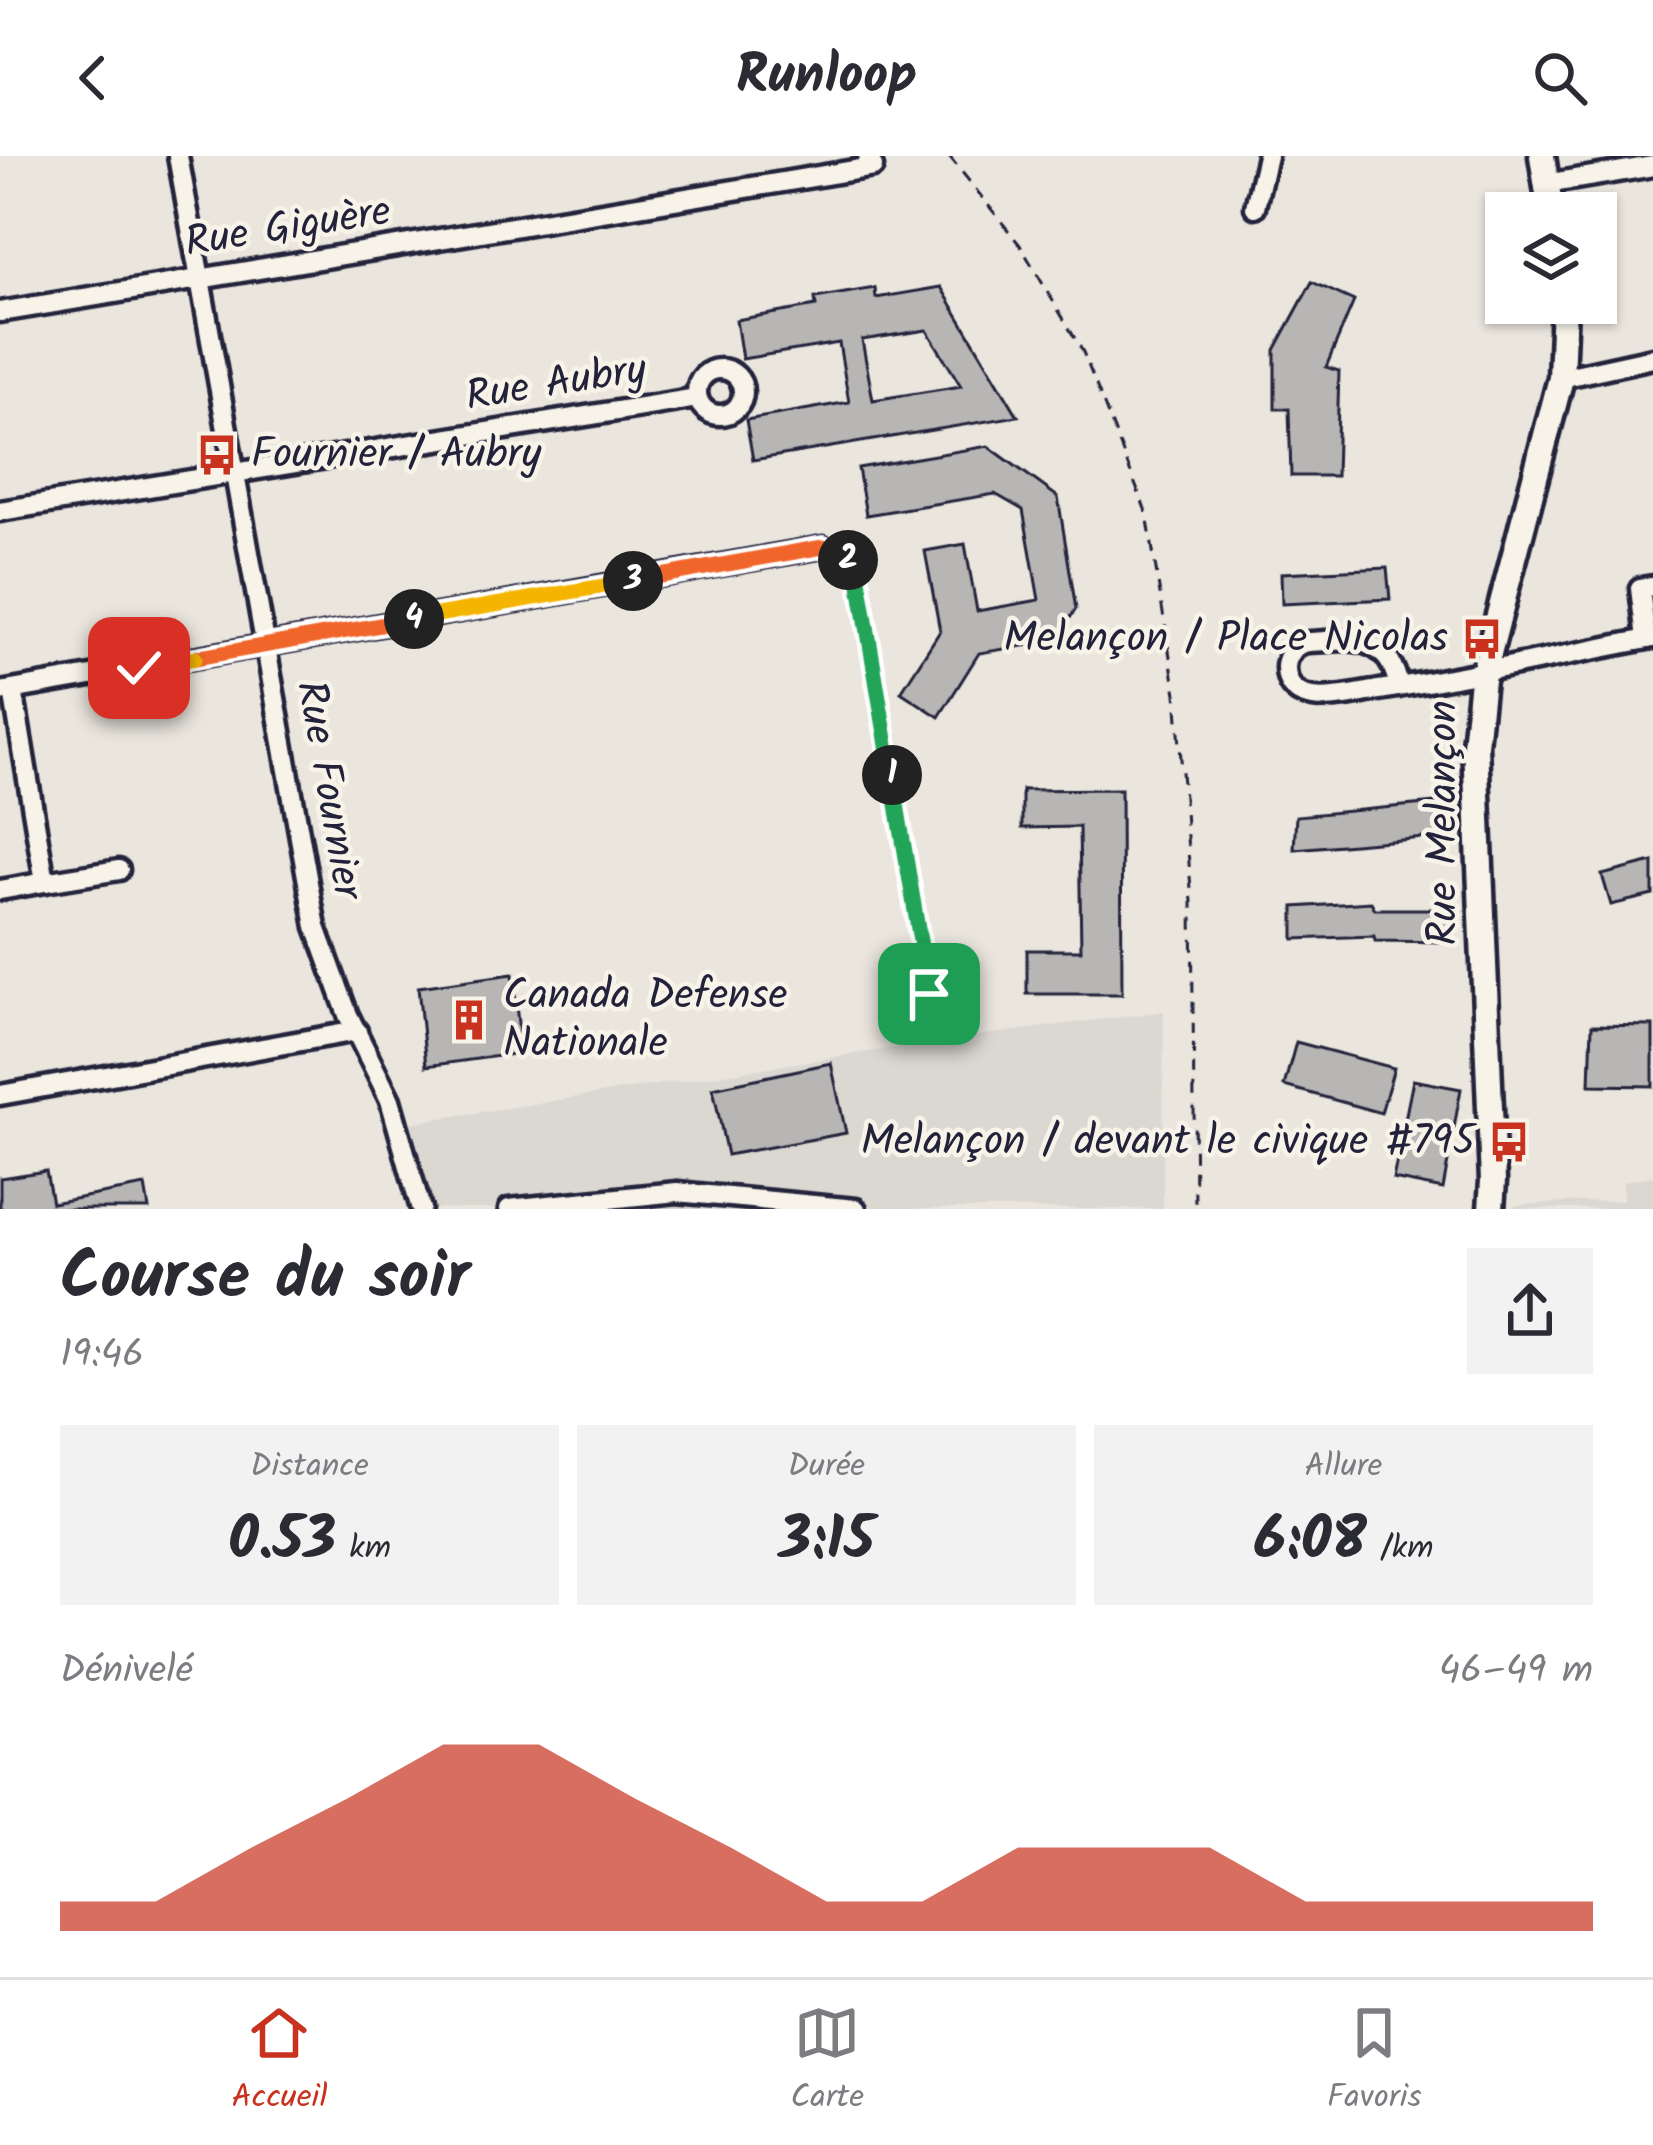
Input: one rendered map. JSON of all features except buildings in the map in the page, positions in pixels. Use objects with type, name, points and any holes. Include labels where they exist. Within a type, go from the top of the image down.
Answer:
[{"type":"street","name":"Rue Fournier","points":[[178,156],[316,927],[356,1031],[390,1100],[421,1209]]},
{"type":"street","points":[[1255,207],[1268,156]]},
{"type":"street","points":[[1542,156],[1547,192]]},
{"type":"street","name":"Rue Giguère","points":[[0,312],[870,161]]},
{"type":"street","points":[[1546,184],[1653,166]]},
{"type":"street","name":"Rue Melançon","points":[[1490,1209],[1493,1181],[1475,745],[1485,668],[1562,378],[1563,324]]},
{"type":"street","points":[[1562,378],[1653,358]]},
{"type":"street","name":"Rue Aubry","points":[[0,511],[697,398]]},
{"type":"street","points":[[44,883],[7,691],[823,547]]},
{"type":"street","points":[[1400,687],[1395,664],[1385,651],[1355,638],[1300,644],[1289,654],[1286,671],[1295,690],[1311,699],[1400,687],[1649,639],[1640,588],[1653,586]]},
{"type":"street","points":[[0,890],[119,870]]},
{"type":"street","points":[[0,1095],[356,1031]]},
{"type":"street","points":[[508,1209],[676,1192],[856,1209]]},
{"type":"lane","points":[[823,547],[857,567],[929,994]]},
{"type":"path","points":[[950,156],[1020,245],[1083,352],[1147,514],[1175,694],[1192,902],[1196,1209]]},
{"type":"shaded area","points":[[1164,1011],[1163,1209],[430,1209],[409,1123],[932,1042]]},
{"type":"shaded area","points":[[1653,1176],[1653,1209],[1514,1209],[1515,1205],[1623,1200],[1623,1181]]},
{"type":"place","name":"Fournier / Aubry","points":[[217,455]]},
{"type":"place","name":"Melançon / Place Nicolas","points":[[1482,639]]},
{"type":"place","name":"Canada Defense Nationale","points":[[469,1020]]},
{"type":"place","name":"Melançon / devant le civique #795","points":[[1509,1142]]},
{"type":"route","points":[[139,668],[823,547],[857,567],[929,994]]}]
